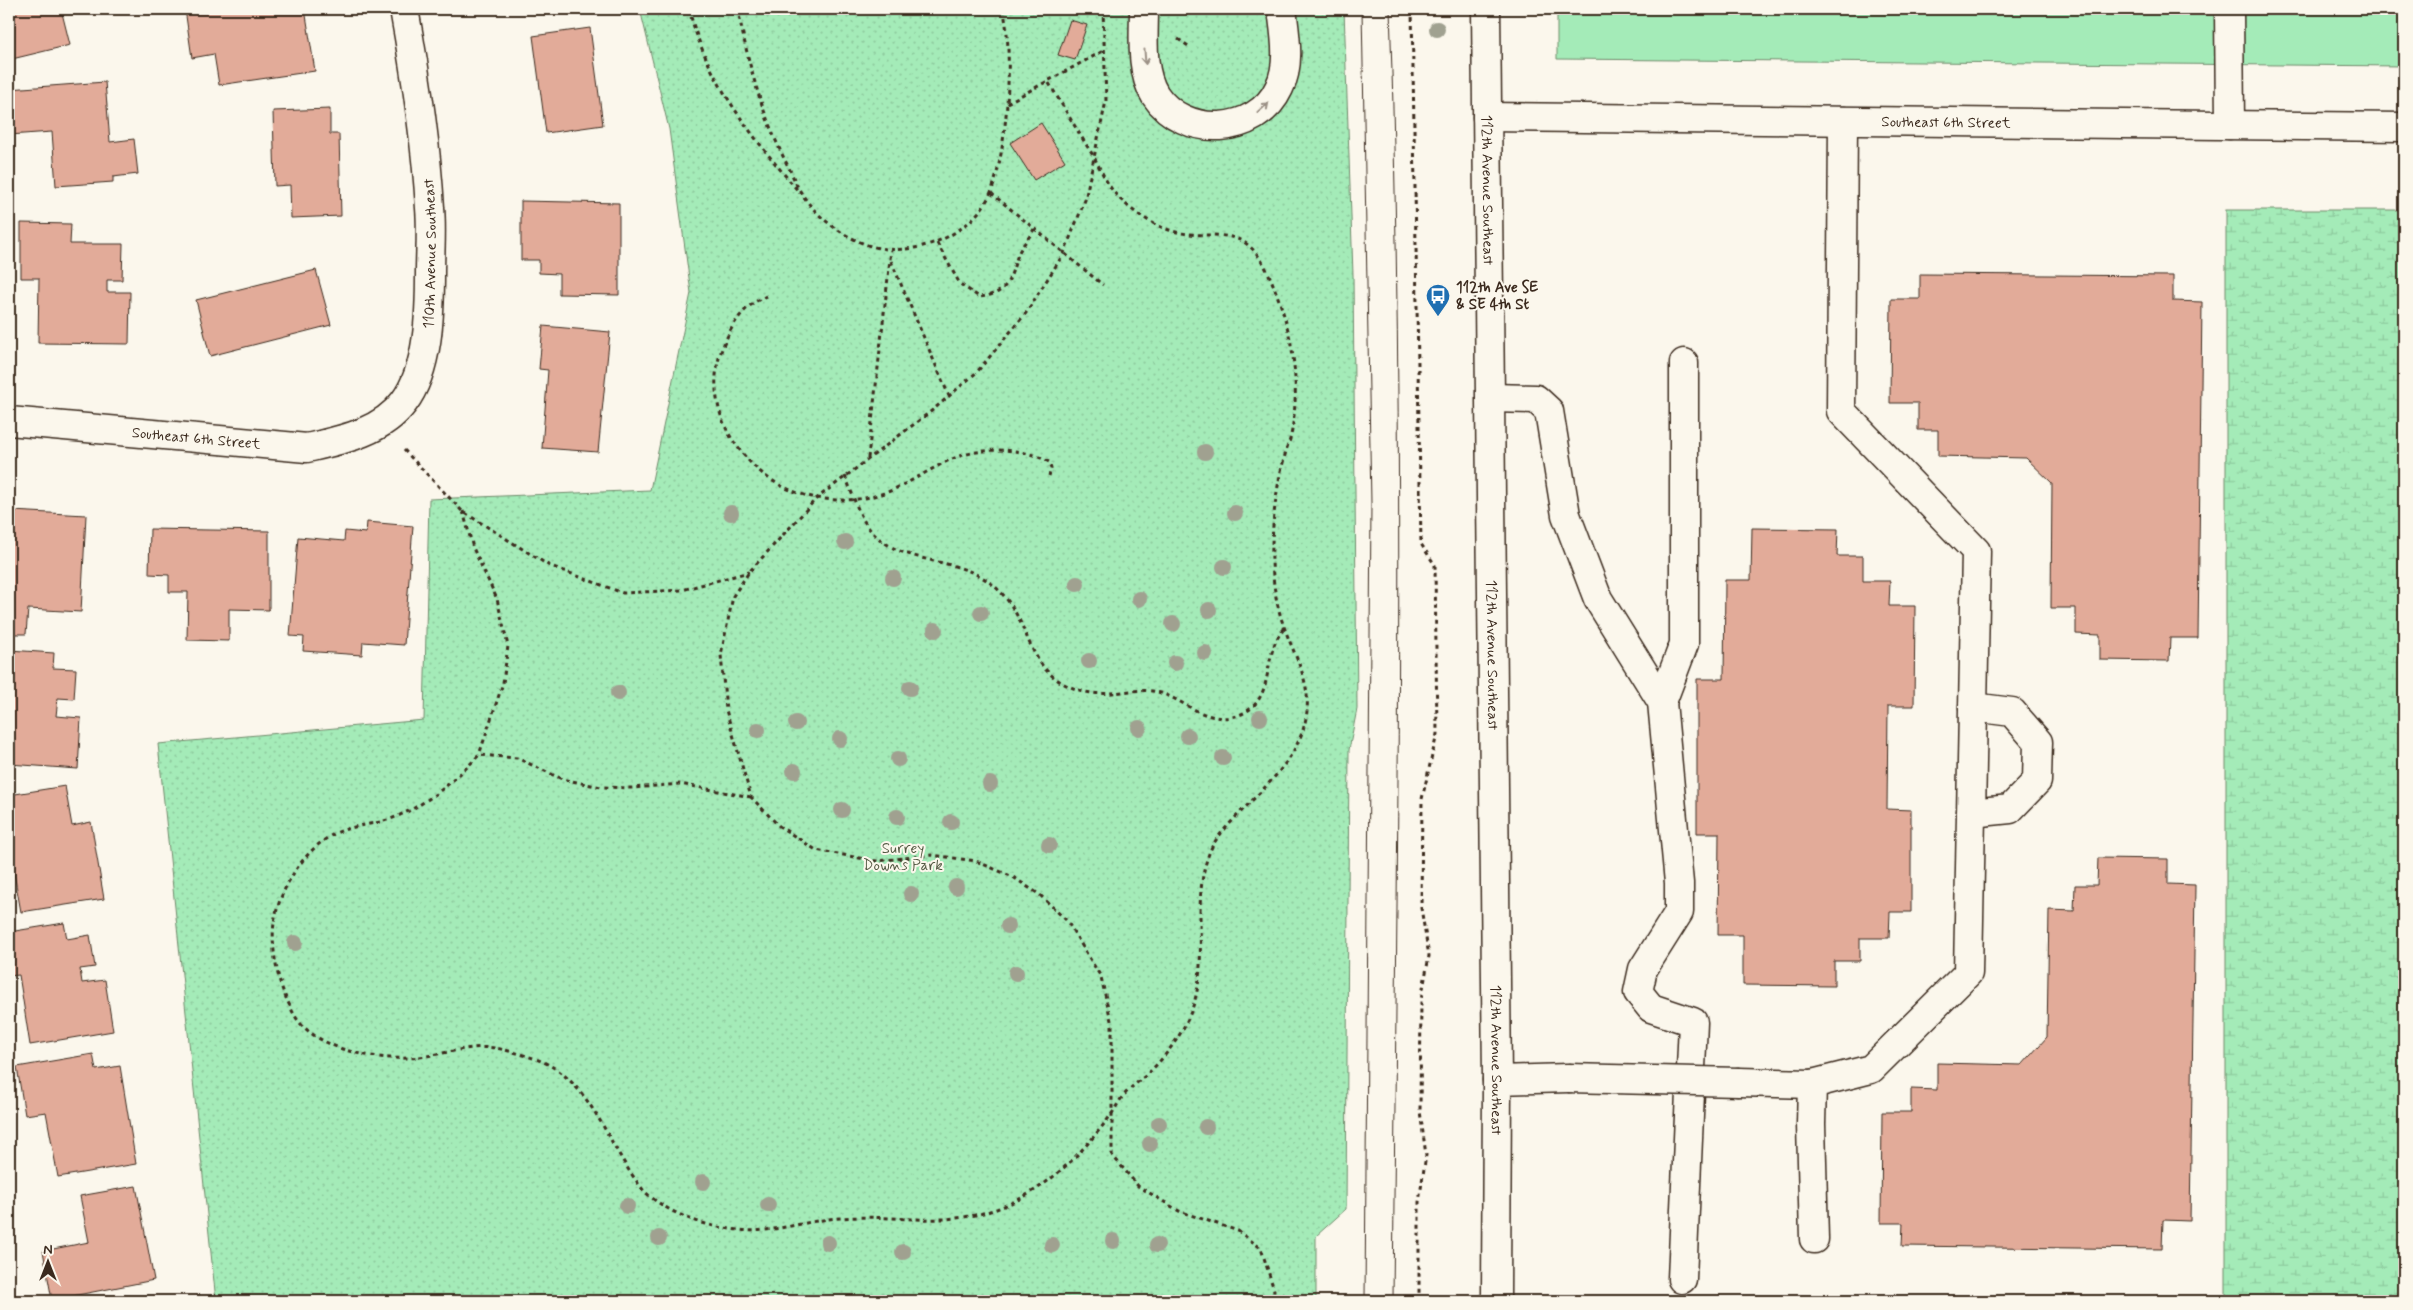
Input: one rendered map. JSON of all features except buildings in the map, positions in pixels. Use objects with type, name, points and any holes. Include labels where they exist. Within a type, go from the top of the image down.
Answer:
[{"type":"street","name":"110th Avenue Southeast","points":[[380,424],[405,401],[418,372],[430,325],[430,209],[419,92],[404,9]]},
{"type":"street","points":[[1144,9],[1146,70],[1156,96],[1180,117],[1195,124],[1214,127],[1231,125],[1248,119],[1262,110],[1280,88],[1286,47],[1282,9]]},
{"type":"street","name":"112th Avenue Southeast","points":[[1486,9],[1497,1080],[1496,1301]]},
{"type":"street","points":[[2229,9],[2230,125]]},
{"type":"street","name":"Southeast 6th Street","points":[[1488,117],[2404,127]]},
{"type":"street","points":[[1497,1080],[1568,1078],[1812,1084],[1871,1069],[1968,972],[1976,551],[1841,411],[1843,121]]},
{"type":"street","points":[[1682,1279],[1693,1022],[1651,1008],[1638,992],[1643,969],[1679,912],[1679,882],[1662,702],[1684,644],[1684,363]]},
{"type":"street","points":[[1491,398],[1536,399],[1549,411],[1566,515],[1598,598],[1662,702]]},
{"type":"street","name":"Southeast 6th Street","points":[[9,421],[307,448],[342,440],[380,424]]},
{"type":"street","points":[[1971,813],[2010,809],[2037,781],[2038,742],[2012,712],[1973,707]]},
{"type":"street","points":[[1812,1084],[1811,1124],[1814,1239]]},
{"type":"path","points":[[689,9],[692,23],[715,76],[754,139],[828,223],[857,241],[891,250],[937,243],[967,225],[991,193],[1001,151],[1007,103],[1008,60],[1006,20],[1003,9]]},
{"type":"path","points":[[738,9],[748,62],[764,114],[782,156],[804,197]]},
{"type":"path","points":[[1103,9],[1106,101],[1085,200],[1064,253],[1026,313],[977,372],[949,396],[816,499],[749,572],[733,596],[721,655],[726,710],[751,797],[779,826],[816,850],[876,861],[932,855],[976,861],[1013,876],[1040,895],[1067,921],[1101,976],[1112,1026],[1112,1154],[1138,1186],[1180,1211],[1238,1231],[1261,1248],[1274,1290],[1273,1301]]},
{"type":"path","points":[[1412,9],[1421,544],[1435,566],[1437,734],[1422,799],[1421,908],[1429,956],[1421,1000],[1420,1111],[1426,1155],[1419,1202],[1418,1301]]},
{"type":"path","points":[[1007,103],[1110,46]]},
{"type":"path","points":[[462,510],[473,548],[497,599],[508,646],[503,683],[479,755],[459,776],[419,805],[393,819],[338,832],[309,852],[293,875],[275,915],[274,955],[282,992],[300,1024],[327,1043],[369,1057],[417,1058],[460,1049],[495,1048],[542,1060],[576,1084],[644,1191],[673,1212],[708,1226],[745,1231],[767,1231],[831,1218],[882,1216],[952,1219],[1004,1208],[1046,1186],[1066,1167],[1112,1115],[1126,1092],[1144,1077],[1166,1054],[1183,1030],[1193,1007],[1200,978],[1199,916],[1204,869],[1209,853],[1218,837],[1282,769],[1292,755],[1306,718],[1308,694],[1305,677],[1284,629],[1276,595],[1272,561],[1273,525],[1284,456],[1291,435],[1295,396],[1295,368],[1290,338],[1276,292],[1262,261],[1240,240],[1219,235],[1185,234],[1166,230],[1141,216],[1118,198],[1047,80]]},
{"type":"path","points":[[991,193],[1103,286]]},
{"type":"path","points":[[937,243],[960,284],[979,297],[992,296],[1003,290],[1010,280],[1020,252],[1034,229]]},
{"type":"path","points":[[868,459],[891,250]]},
{"type":"path","points":[[890,260],[949,396]]},
{"type":"path","points":[[767,296],[758,299],[742,313],[734,324],[720,355],[716,389],[722,419],[729,435],[755,469],[775,484],[816,499],[839,501],[855,499],[889,491],[967,454],[1008,451],[1042,458],[1049,462],[1052,469],[1049,476]]},
{"type":"path","points":[[380,424],[462,510],[548,565],[623,593],[682,590],[749,572]]},
{"type":"path","points":[[845,476],[857,508],[873,533],[895,550],[925,560],[952,564],[993,585],[1012,607],[1027,634],[1038,662],[1059,683],[1083,692],[1108,695],[1137,691],[1158,692],[1210,717],[1238,715],[1252,707],[1260,698],[1265,687],[1274,643],[1284,629]]},
{"type":"path","points":[[479,755],[517,758],[562,779],[601,787],[632,788],[680,784],[751,797]]},
{"type":"green space","name":"Surrey Downs Park","points":[[640,9],[1344,9],[1353,275],[1357,709],[1349,750],[1346,1209],[1316,1236],[1316,1298],[1313,1301],[216,1301],[158,744],[424,720],[429,499],[650,490],[691,293],[669,129]]},
{"type":"green space","points":[[1557,9],[2404,9],[2404,66],[1557,59]]},
{"type":"green space","points":[[2226,210],[2404,210],[2404,1301],[2226,1301]]},
{"type":"tram line","points":[[1362,9],[1371,503],[1365,1301]]},
{"type":"tram line","points":[[1390,9],[1395,170],[1399,493],[1393,1301]]},
{"type":"place","name":"112th Ave SE & SE 4th St","points":[[1438,317]]}]
